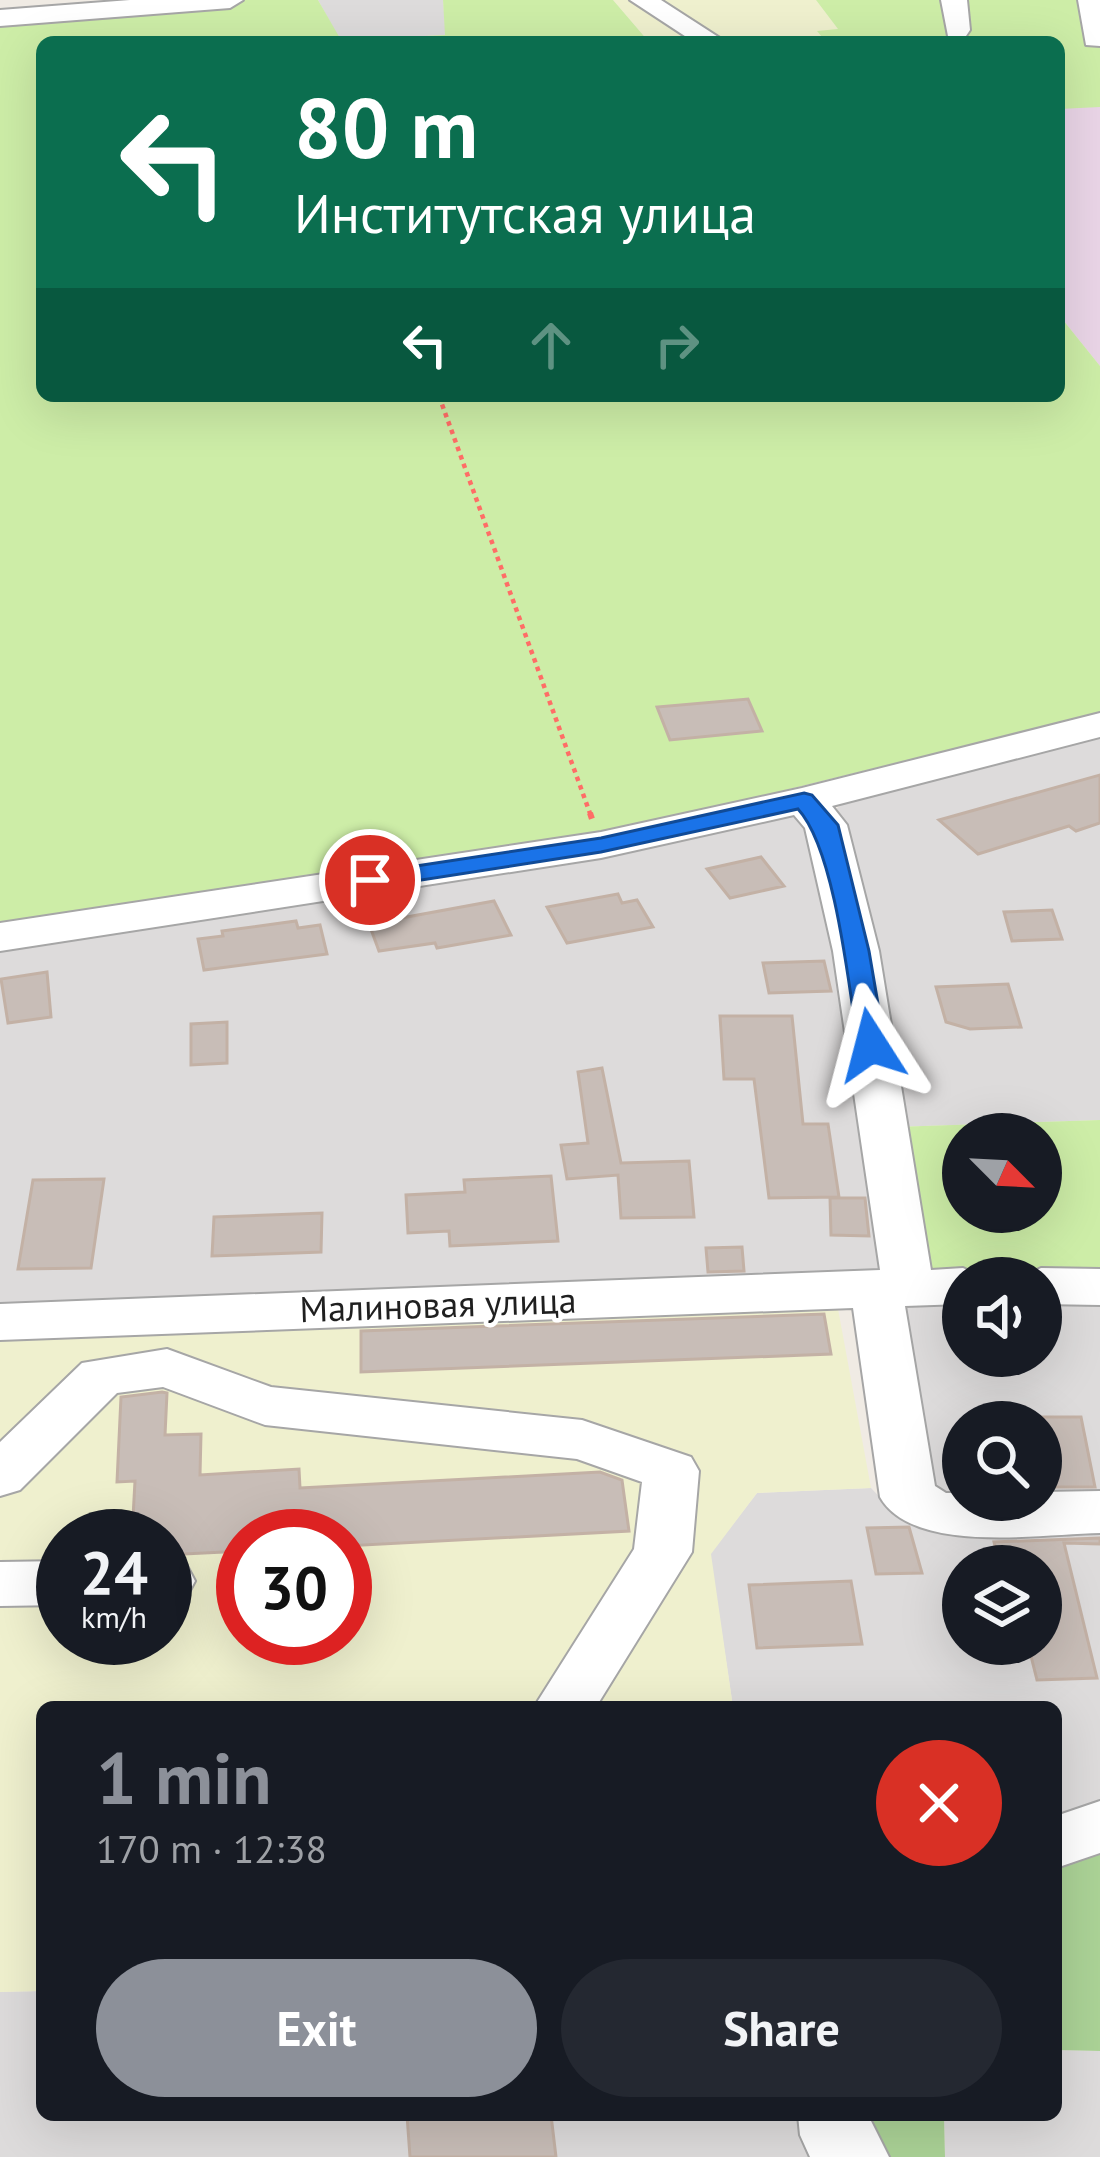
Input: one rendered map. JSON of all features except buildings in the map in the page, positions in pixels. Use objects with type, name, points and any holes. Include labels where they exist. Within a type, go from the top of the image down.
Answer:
[{"type":"street","points":[[0,18],[230,0]]},
{"type":"street","points":[[643,0],[703,36]]},
{"type":"street","points":[[954,0],[957,30]]},
{"type":"street","points":[[1091,0],[1095,39]]},
{"type":"street","points":[[0,937],[601,845],[804,800],[1100,725]]},
{"type":"street","points":[[804,800],[826,825],[856,951],[892,1287],[908,1497],[936,1514],[1100,1512]]},
{"type":"street","name":"Малиновая улица","points":[[0,1322],[942,1286]]},
{"type":"street","points":[[1062,1286],[1100,1286]]},
{"type":"street","points":[[0,1476],[101,1376],[167,1368],[265,1406],[582,1440],[671,1471],[663,1552],[568,1701]]},
{"type":"street","points":[[1,1573],[36,1578]]},
{"type":"street","points":[[1062,1840],[1100,1827]]},
{"type":"street","points":[[834,2121],[835,2135],[854,2157]]},
{"type":"path","points":[[441,402],[601,845]]},
{"type":"shaded area","points":[[318,0],[443,0],[446,35],[338,36]]},
{"type":"shaded area","points":[[1100,52],[1100,366],[1065,322],[1065,54]]},
{"type":"shaded area","points":[[1100,734],[1100,1120],[1062,1121],[1062,1113],[942,1113],[942,1125],[894,1127],[834,811],[842,804]]},
{"type":"shaded area","points":[[776,815],[801,815],[822,829],[885,1272],[0,1313],[0,948],[594,860]]},
{"type":"shaded area","points":[[1100,1294],[1100,1503],[1062,1503],[1062,1401],[942,1401],[942,1505],[928,1496],[899,1299],[942,1296],[942,1377],[1062,1377],[1062,1295]]},
{"type":"shaded area","points":[[871,1488],[895,1513],[942,1515],[942,1521],[1100,1520],[1100,1812],[1062,1825],[1062,1701],[732,1701],[710,1554],[757,1493]]},
{"type":"shaded area","points":[[36,1991],[36,2121],[814,2121],[833,2157],[0,2157],[0,1992]]},
{"type":"shaded area","points":[[1062,2050],[1100,2051],[1100,2157],[945,2157],[944,2121],[1062,2121]]},
{"type":"green space","points":[[148,0],[318,0],[339,36],[36,36],[36,402],[1065,402],[1065,322],[1100,366],[1100,713],[573,842],[0,927],[0,9]]},
{"type":"green space","points":[[443,0],[613,0],[644,36],[424,36],[445,35]]},
{"type":"green space","points":[[613,0],[816,0],[839,30],[818,32],[821,36],[644,36]]},
{"type":"green space","points":[[816,0],[1100,0],[1100,107],[1065,109],[1065,36],[821,36],[817,31],[838,29]]},
{"type":"green space","points":[[1100,1120],[1100,1276],[1062,1276],[1062,1257],[942,1257],[942,1272],[920,1257],[894,1127],[942,1125],[942,1233],[1062,1233],[1062,1121]]},
{"type":"green space","points":[[836,1298],[871,1488],[757,1493],[711,1554],[732,1701],[36,1701],[36,1991],[0,1992],[0,1334]]},
{"type":"green space","points":[[1100,1848],[1100,2051],[1062,2050],[1062,1860]]},
{"type":"green space","points":[[856,2121],[944,2121],[945,2157],[877,2157]]},
{"type":"route","points":[[370,880],[601,845],[804,800],[826,825],[856,951],[871,1045]]}]
